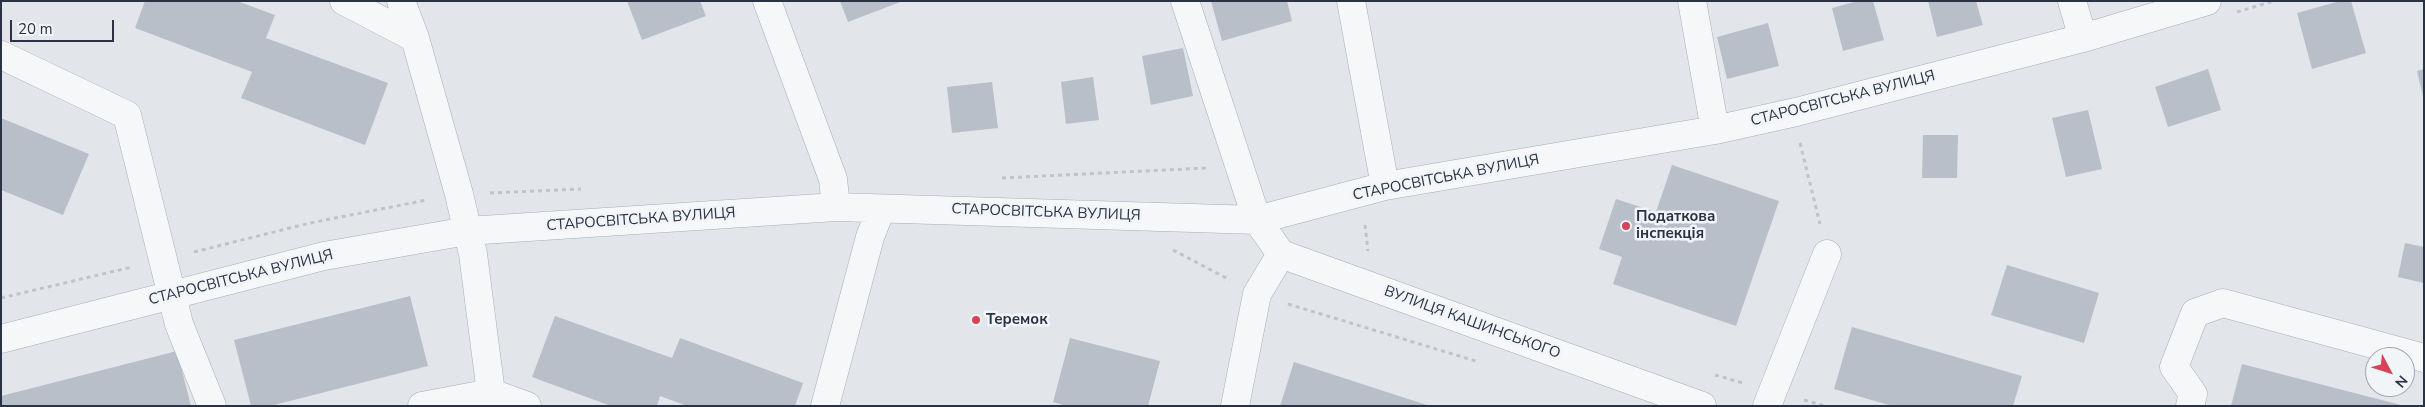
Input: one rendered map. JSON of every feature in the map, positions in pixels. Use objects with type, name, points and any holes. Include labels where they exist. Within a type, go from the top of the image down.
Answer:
[{"type":"street","points":[[344,1],[415,38]]},
{"type":"street","points":[[401,1],[415,38],[473,254],[491,393]]},
{"type":"street","points":[[767,1],[833,180],[836,207]]},
{"type":"street","points":[[1184,1],[1257,220],[1281,254],[1257,294],[1236,406]]},
{"type":"street","points":[[1351,1],[1385,186]]},
{"type":"street","points":[[1692,1],[1715,130]]},
{"type":"street","points":[[2072,1],[2083,38]]},
{"type":"street","name":"СТАРОСВІТСЬКА ВУЛИЦЯ","points":[[1,339],[170,294],[324,256],[467,231],[836,207],[1257,220],[1385,186],[1715,130],[1796,112],[2083,38],[2207,1]]},
{"type":"street","points":[[1,55],[127,115],[178,324],[212,406]]},
{"type":"street","points":[[825,406],[870,237],[881,209]]},
{"type":"street","name":"ВУЛИЦЯ КАШИНСЬКОГО","points":[[1281,254],[1702,406]]},
{"type":"street","points":[[1767,406],[1827,254]]},
{"type":"street","points":[[2190,406],[2193,394],[2174,366],[2195,313],[2223,303],[2424,358]]},
{"type":"street","points":[[422,406],[491,393],[527,406]]},
{"type":"path","points":[[2236,12],[2274,1]]},
{"type":"path","points":[[1796,112],[1798,135],[1827,254]]},
{"type":"path","points":[[1365,222],[1369,261]]},
{"type":"path","points":[[1167,247],[1257,294],[1482,363]]},
{"type":"path","points":[[1712,374],[1749,385]]},
{"type":"path","points":[[1797,398],[1825,406]]},
{"type":"building","points":[[145,1],[237,1],[275,15],[266,38],[388,83],[365,145],[241,98],[252,72],[135,28]]},
{"type":"building","points":[[627,1],[700,1],[706,16],[642,40]]},
{"type":"building","points":[[840,1],[903,1],[848,22]]},
{"type":"building","points":[[1211,1],[1287,1],[1292,21],[1222,41]]},
{"type":"building","points":[[1858,1],[1873,1],[1884,40],[1843,51],[1832,8]]},
{"type":"building","points":[[1928,1],[1976,1],[1983,25],[1937,37]]},
{"type":"building","points":[[2340,1],[2351,1],[2366,53],[2312,69],[2297,13]]},
{"type":"building","points":[[1768,23],[1779,66],[1727,79],[1717,37]]},
{"type":"building","points":[[1183,48],[1193,96],[1151,105],[1142,56]]},
{"type":"building","points":[[2208,69],[2221,110],[2168,127],[2155,87]]},
{"type":"building","points":[[2424,69],[2424,96],[2423,96],[2417,71]]},
{"type":"building","points":[[1093,77],[1099,120],[1066,124],[1061,82]]},
{"type":"building","points":[[992,82],[998,128],[952,133],[947,87]]},
{"type":"building","points":[[2088,110],[2102,169],[2066,177],[2052,118]]},
{"type":"building","points":[[1,118],[89,154],[63,215],[1,190]]},
{"type":"building","points":[[1923,135],[1958,135],[1957,178],[1922,178]]},
{"type":"building","points":[[1672,165],[1779,201],[1736,326],[1613,284],[1622,257],[1599,249],[1616,199],[1656,212]]},
{"type":"building","points":[[2405,243],[2424,247],[2424,283],[2398,277]]},
{"type":"building","points":[[2007,265],[2099,293],[2084,343],[1991,315]]},
{"type":"building","points":[[410,296],[428,366],[270,406],[251,406],[234,340]]},
{"type":"building","points":[[555,316],[672,358],[680,338],[803,383],[795,406],[687,406],[660,396],[657,406],[611,406],[532,377]]},
{"type":"building","points":[[1852,327],[2022,376],[2013,406],[1892,406],[1834,389]]},
{"type":"building","points":[[1070,338],[1160,361],[1148,406],[1066,406],[1053,402]]},
{"type":"building","points":[[177,351],[191,406],[1,406],[1,396]]},
{"type":"building","points":[[1294,362],[1427,405],[1427,406],[1280,406]]},
{"type":"building","points":[[2242,364],[2401,405],[2401,406],[2231,406]]},
{"type":"place","name":"Податкова інспекція","points":[[1626,226]]},
{"type":"place","name":"Теремок","points":[[976,320]]}]
